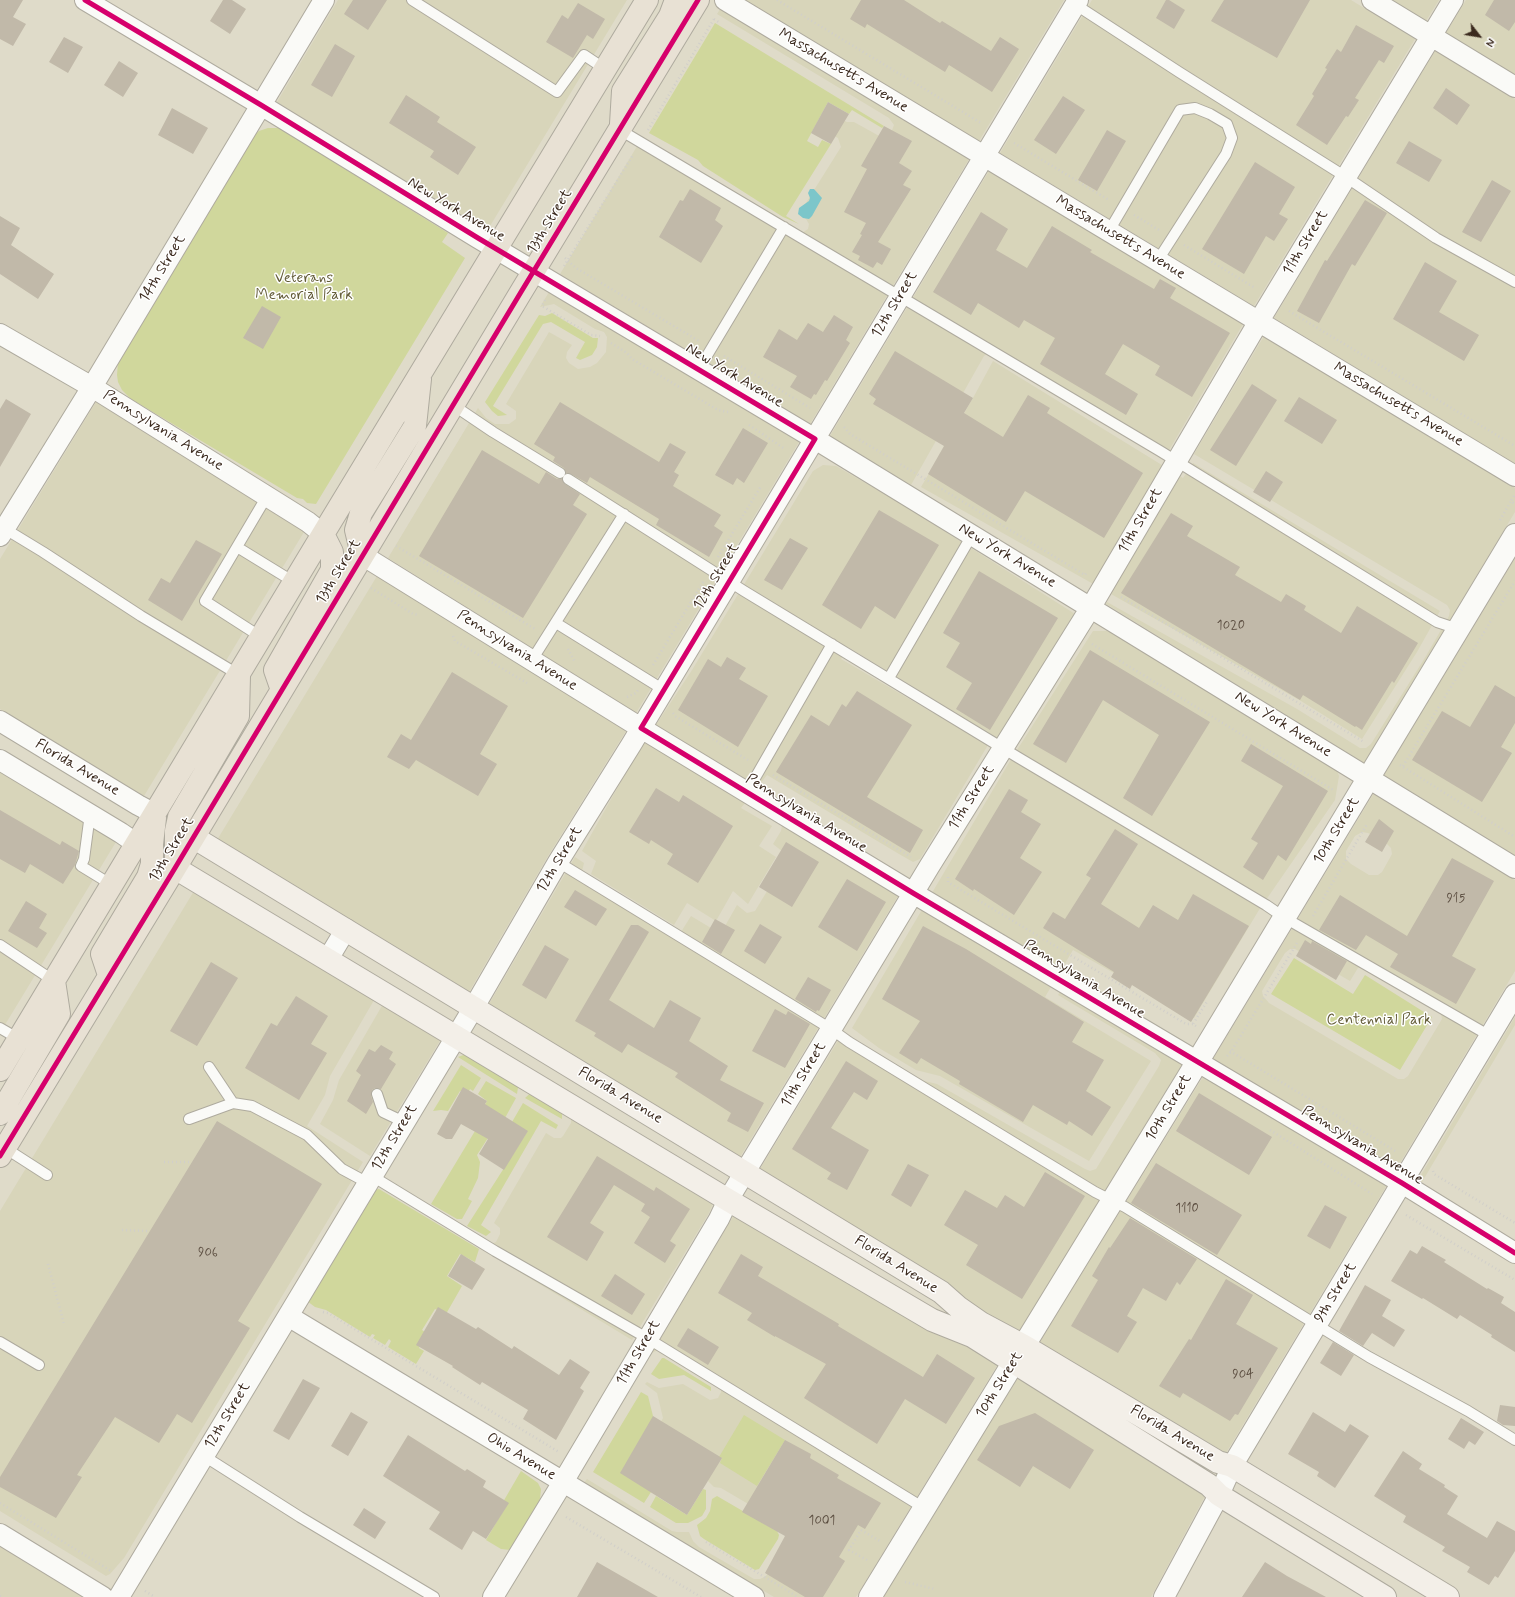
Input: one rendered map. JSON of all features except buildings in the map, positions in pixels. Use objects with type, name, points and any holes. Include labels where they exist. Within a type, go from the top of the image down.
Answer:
[{"type":"highway","points":[[0,1070],[647,0]]},
{"type":"highway","points":[[620,130],[623,91],[670,16],[676,0]]},
{"type":"highway","name":"13th Street","points":[[2,1146],[175,868],[362,555],[698,0]]},
{"type":"highway","points":[[362,555],[356,530],[361,513],[415,426],[421,372]]},
{"type":"highway","points":[[282,690],[275,670],[332,570],[332,552],[323,534]]},
{"type":"highway","points":[[175,868],[176,831],[180,817],[238,716],[239,674]]},
{"type":"highway","points":[[109,975],[102,954],[148,877],[153,860],[152,844],[155,814]]},
{"type":"highway","points":[[0,1114],[59,1014],[54,981]]},
{"type":"main road","name":"Florida Avenue","points":[[193,837],[941,1292],[1019,1354],[1209,1485],[1219,1495],[1385,1597]]},
{"type":"main road","name":"Florida Avenue","points":[[175,868],[728,1200],[918,1312],[932,1320],[1019,1354],[1218,1462],[1232,1466],[1448,1597]]},
{"type":"street","name":"New York Avenue","points":[[85,0],[261,104],[496,248],[837,452],[1515,868]]},
{"type":"street","name":"14th Street","points":[[2,530],[92,387],[324,0]]},
{"type":"street","name":"Massachusetts Avenue","points":[[725,0],[1515,476]]},
{"type":"street","points":[[1372,0],[1515,87]]},
{"type":"street","name":"11th Street","points":[[493,1597],[719,1219],[728,1200],[929,867],[1091,607],[1258,321],[1453,0]]},
{"type":"street","name":"12th Street","points":[[124,1589],[474,1007],[558,862],[664,690],[998,134],[1074,1]]},
{"type":"street","name":"Pennsylvania Avenue","points":[[0,334],[92,387],[308,522],[323,534]]},
{"type":"street","name":"10th Street","points":[[870,1597],[1198,1062],[1515,535]]},
{"type":"street","name":"Pennsylvania Avenue","points":[[362,555],[641,728],[914,893],[1402,1182],[1515,1253]]},
{"type":"street","name":"Florida Avenue","points":[[0,721],[155,814]]},
{"type":"street","points":[[0,760],[137,844]]},
{"type":"street","points":[[328,959],[346,929]]},
{"type":"street","name":"9th Street","points":[[1164,1597],[1219,1495],[1232,1466],[1515,994]]},
{"type":"street","name":"Ohio Avenue","points":[[288,1316],[754,1597]]},
{"type":"street","points":[[0,1534],[103,1597]]},
{"type":"lane","points":[[412,0],[558,92],[584,56],[605,69]]},
{"type":"lane","points":[[1074,1],[1179,72],[1346,177],[1436,238],[1515,282]]},
{"type":"lane","points":[[1109,231],[1180,110],[1195,108],[1210,114],[1227,124],[1232,138],[1226,154],[1158,260]]},
{"type":"lane","points":[[620,130],[1176,462],[1437,622],[1458,629]]},
{"type":"lane","points":[[699,369],[784,227]]},
{"type":"lane","points":[[453,405],[493,432],[729,581],[832,644],[1266,905],[1285,918],[1490,1036]]},
{"type":"lane","points":[[261,637],[205,601],[267,496]]},
{"type":"lane","points":[[532,660],[624,514]]},
{"type":"lane","points":[[2,530],[43,552],[141,616],[239,674]]},
{"type":"lane","points":[[889,678],[972,535]]},
{"type":"lane","points":[[237,547],[294,582]]},
{"type":"lane","points":[[556,623],[664,690]]},
{"type":"lane","points":[[747,792],[832,644]]},
{"type":"lane","points":[[90,814],[84,859],[81,866],[112,885]]},
{"type":"lane","points":[[558,862],[831,1029],[856,1046],[1112,1201],[1126,1207],[1369,1357],[1468,1411],[1515,1440]]},
{"type":"lane","points":[[0,945],[54,981]]},
{"type":"lane","points":[[0,1028],[19,1039]]},
{"type":"lane","points":[[209,1067],[233,1103]]},
{"type":"lane","points":[[377,1094],[384,1112],[404,1122]]},
{"type":"lane","points":[[189,1119],[233,1103],[252,1106],[307,1135],[342,1169],[370,1180],[647,1338],[924,1508]]},
{"type":"lane","points":[[2,1146],[47,1175]]},
{"type":"lane","points":[[0,1342],[39,1365]]},
{"type":"lane","points":[[204,1456],[300,1517],[434,1597]]},
{"type":"path","points":[[603,338],[598,335],[591,335],[542,306],[554,283],[641,142],[725,0]]},
{"type":"path","points":[[777,0],[1258,289],[1286,310],[1515,446]]},
{"type":"path","points":[[608,341],[627,353],[632,359],[718,410],[731,413]]},
{"type":"path","points":[[795,427],[808,407]]},
{"type":"path","points":[[743,421],[802,459]]},
{"type":"path","points":[[837,452],[848,432]]},
{"type":"path","points":[[780,455],[784,448]]},
{"type":"path","points":[[627,697],[636,693],[763,482]]},
{"type":"path","points":[[1515,493],[1511,501],[1515,504]]},
{"type":"path","points":[[396,546],[569,650],[576,664]]},
{"type":"path","points":[[1403,766],[1515,581]]},
{"type":"path","points":[[1119,594],[1121,597],[1364,742]]},
{"type":"path","points":[[673,708],[673,713],[675,716],[948,878]]},
{"type":"path","points":[[1264,1126],[1515,1280]]},
{"type":"path","points":[[164,1162],[191,1162]]},
{"type":"path","points":[[1432,1165],[1434,1174],[1515,1223]]},
{"type":"path","points":[[122,1230],[149,1231]]},
{"type":"path","points":[[48,1264],[64,1324]]},
{"type":"path","points":[[298,1299],[316,1310],[328,1313],[563,1454]]},
{"type":"path","points":[[0,1503],[124,1589]]},
{"type":"path","points":[[564,1516],[701,1597]]},
{"type":"shaded area","points":[[338,0],[627,0],[487,231],[277,102]]},
{"type":"shaded area","points":[[745,0],[1064,0],[979,141]]},
{"type":"shaded area","points":[[1092,0],[1351,0],[1415,39],[1254,306],[1000,153]]},
{"type":"shaded area","points":[[1392,0],[1439,0],[1426,21]]},
{"type":"shaded area","points":[[1466,0],[1515,0],[1515,75],[1446,33]]},
{"type":"shaded area","points":[[720,9],[969,159],[810,424],[560,274],[642,138],[802,233],[808,229],[809,224],[806,219],[799,214],[841,147],[838,138],[824,131],[833,115],[847,122],[854,122],[881,137],[891,133],[894,125],[889,118],[717,14]]},
{"type":"shaded area","points":[[1435,51],[1515,99],[1515,464],[1274,318]]},
{"type":"shaded area","points":[[989,171],[1243,324],[1165,457],[989,352],[984,356],[911,485],[830,436]]},
{"type":"shaded area","points":[[549,292],[799,442],[636,713],[388,558],[478,408],[486,418],[495,424],[509,424],[516,419],[516,411],[506,404],[549,332],[572,345],[567,352],[566,358],[569,363],[578,369],[590,367],[597,363],[606,352],[607,337],[604,332],[595,329],[554,304],[540,307]]},
{"type":"shaded area","points":[[1264,336],[1515,488],[1515,512],[1364,763],[1106,604],[1107,602],[1297,709],[1360,748],[1366,748],[1371,744],[1426,656],[1449,616],[1450,610],[1447,605],[1194,454]]},
{"type":"shaded area","points":[[993,361],[1183,478],[1193,463],[1440,611],[1417,652],[1362,739],[1301,701],[921,487]]},
{"type":"shaded area","points":[[96,402],[304,532],[144,796],[0,709],[0,559]]},
{"type":"shaded area","points":[[823,465],[836,466],[900,503],[1075,614],[997,738],[848,647],[841,659],[988,745],[920,859],[913,862],[767,775],[741,808],[772,826],[759,846],[776,857],[748,904],[733,891],[716,921],[687,903],[674,925],[591,874],[596,861],[582,851],[633,760],[692,670],[813,471]]},
{"type":"shaded area","points":[[1515,558],[1515,856],[1384,775]]},
{"type":"shaded area","points":[[377,576],[626,731],[548,856],[469,992],[217,840]]},
{"type":"shaded area","points":[[1093,631],[1107,631],[1117,634],[1336,768],[1339,776],[1335,800],[1259,910],[1194,1018],[1073,950],[1045,997],[1151,1061],[1089,1161],[940,1076],[916,1070],[879,1048],[852,1028],[1010,761]]},
{"type":"shaded area","points":[[0,772],[116,842],[0,1033]]},
{"type":"shaded area","points":[[1374,793],[1515,880],[1515,971],[1397,1168],[1213,1059]],"holes":[[[1362,832],[1368,833],[1391,848],[1392,854],[1382,872],[1378,875],[1369,875],[1351,864],[1346,859],[1346,851],[1355,836]],[[1290,949],[1295,949],[1350,981],[1358,968],[1364,966],[1441,1014],[1442,1019],[1408,1076],[1404,1079],[1398,1079],[1269,1003],[1263,996],[1262,991],[1285,953]]]},
{"type":"shaded area","points":[[782,825],[898,896],[740,1157],[489,1004],[575,857],[584,863],[581,875],[681,932],[691,916],[711,928],[725,926],[737,905],[747,913],[755,911],[786,860],[783,852],[773,844],[781,831]]},
{"type":"shaded area","points":[[194,891],[377,995],[330,1076],[325,1095],[307,1126],[363,1162],[124,1558],[110,1574],[106,1576],[0,1511],[0,1211]]},
{"type":"shaded area","points":[[1060,992],[1182,1065],[1019,1332],[986,1314],[760,1169],[844,1031],[846,1035],[912,1078],[937,1084],[1085,1169],[1090,1171],[1096,1169],[1159,1066],[1161,1060],[1155,1053],[1058,995]]},
{"type":"shaded area","points":[[383,1004],[441,1039],[370,1156],[320,1124],[333,1100],[339,1080]]},
{"type":"shaded area","points":[[1515,1017],[1515,1025],[1422,1182],[1418,1180]]},
{"type":"shaded area","points":[[1203,1077],[1387,1185],[1226,1453],[1039,1343]]},
{"type":"shaded area","points":[[571,1117],[713,1203],[709,1213],[632,1340],[488,1253],[487,1246],[496,1242],[500,1234],[500,1228],[494,1223],[546,1133],[554,1138],[561,1138],[571,1123]]},
{"type":"shaded area","points":[[734,1215],[968,1345],[998,1364],[856,1597],[774,1597],[584,1483],[587,1479],[672,1531],[689,1532],[693,1541],[699,1547],[754,1579],[760,1579],[766,1576],[786,1544],[784,1525],[721,1488],[714,1487],[708,1481],[633,1471],[663,1418],[657,1393],[645,1384],[647,1382],[659,1388],[683,1384],[710,1400],[718,1398],[721,1392],[721,1386],[660,1349],[652,1353]]},
{"type":"shaded area","points":[[1018,1378],[1205,1496],[1151,1597],[883,1597]]},
{"type":"shaded area","points":[[0,1547],[83,1597],[0,1597]]},
{"type":"green space","points":[[715,23],[884,126],[882,128],[852,110],[849,114],[828,102],[807,141],[818,147],[822,140],[831,144],[786,216],[799,224],[783,217],[703,166],[698,160],[649,133]]},
{"type":"green space","name":"Veterans Memorial Park","points":[[268,128],[279,128],[448,233],[442,242],[465,258],[316,504],[307,503],[303,499],[297,498],[131,399],[122,390],[118,382],[117,375],[118,362],[253,136],[259,131]]},
{"type":"green space","points":[[552,313],[593,338],[598,338],[597,347],[592,355],[580,360],[576,358],[585,342],[551,322],[543,324],[493,406],[507,415],[498,416],[485,402],[539,315],[545,316]]},
{"type":"green space","name":"Centennial Park","points":[[1294,958],[1353,994],[1365,975],[1432,1017],[1400,1070],[1271,994]]},
{"type":"green space","points":[[469,1053],[519,1081],[517,1094],[458,1057]]},
{"type":"green space","points":[[461,1065],[481,1078],[473,1091],[470,1089],[467,1095],[460,1091],[448,1111],[433,1111]]},
{"type":"green space","points":[[486,1081],[516,1098],[505,1118],[502,1116],[477,1155],[480,1162],[478,1178],[468,1199],[472,1201],[462,1219],[457,1219],[431,1204],[475,1131],[471,1129],[487,1101],[478,1094]]},
{"type":"green space","points":[[534,1090],[562,1111],[562,1119],[525,1098]]},
{"type":"green space","points":[[523,1103],[558,1125],[556,1129],[541,1121],[481,1225],[491,1232],[486,1236],[467,1226],[527,1132],[512,1122]]},
{"type":"green space","points":[[379,1189],[479,1249],[475,1262],[460,1254],[447,1276],[462,1286],[446,1314],[435,1309],[422,1330],[425,1332],[419,1348],[424,1351],[416,1364],[388,1347],[391,1341],[389,1339],[385,1345],[373,1338],[375,1335],[372,1334],[370,1337],[326,1310],[315,1307],[307,1301],[374,1190]]},
{"type":"green space","points":[[662,1358],[711,1387],[711,1391],[684,1375],[659,1379],[651,1374]]},
{"type":"green space","points":[[641,1392],[648,1396],[653,1416],[651,1492],[644,1503],[593,1472]]},
{"type":"green space","points":[[744,1415],[785,1440],[757,1486],[720,1463],[722,1458],[719,1457]]},
{"type":"green space","points":[[521,1471],[538,1483],[541,1489],[540,1499],[535,1510],[510,1550],[501,1549],[486,1540],[507,1504],[503,1502]]},
{"type":"green space","points":[[703,1489],[706,1490],[706,1509],[702,1516],[688,1523],[676,1523],[650,1507],[656,1496],[687,1515]]},
{"type":"green space","points":[[717,1496],[777,1531],[779,1535],[778,1539],[759,1569],[755,1570],[700,1536],[697,1525],[706,1518],[710,1511],[712,1499]]},
{"type":"water","points":[[810,189],[814,189],[822,198],[809,219],[803,218],[798,214],[799,208],[809,201],[810,198],[808,193]]},
{"type":"cycle path","points":[[85,0],[261,105],[478,238],[815,439],[641,728],[913,893],[1402,1183],[1515,1253]]},
{"type":"cycle path","points":[[0,1156],[698,0]]}]
